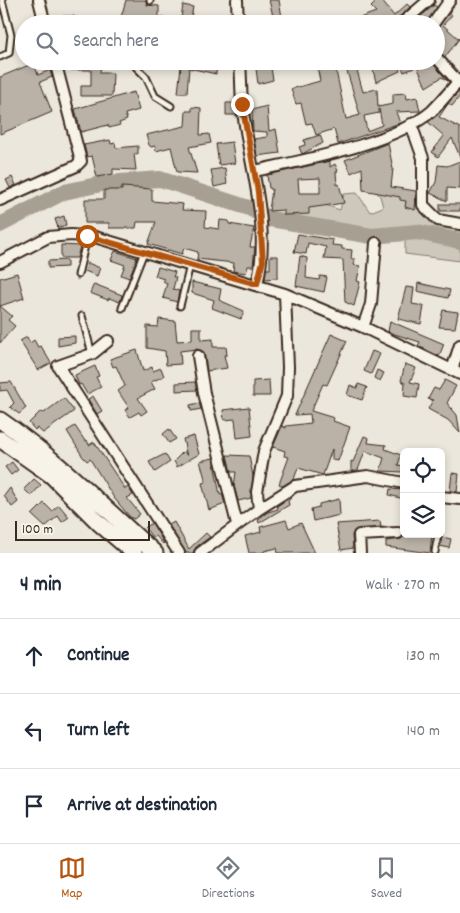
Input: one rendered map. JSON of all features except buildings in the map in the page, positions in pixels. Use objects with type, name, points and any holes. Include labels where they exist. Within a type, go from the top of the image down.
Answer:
[{"type":"main road","points":[[0,420],[63,467],[108,512],[155,553]]},
{"type":"main road","points":[[0,439],[51,475],[99,523],[134,553]]},
{"type":"street","points":[[38,0],[42,15]]},
{"type":"street","points":[[237,0],[238,15]]},
{"type":"street","points":[[412,15],[429,0]]},
{"type":"street","points":[[435,0],[450,1]]},
{"type":"street","points":[[440,15],[450,1]]},
{"type":"street","points":[[254,171],[343,150],[411,124],[431,111],[459,84],[445,68]]},
{"type":"street","points":[[0,200],[81,162],[57,70]]},
{"type":"street","points":[[240,70],[242,104],[254,171],[263,261],[257,284]]},
{"type":"street","points":[[411,124],[423,158],[423,205],[438,220],[460,224]]},
{"type":"street","points":[[0,262],[48,237],[87,236],[190,264],[285,294],[363,327],[456,372],[460,346]]},
{"type":"street","points":[[363,327],[371,304],[376,242]]},
{"type":"street","points":[[259,509],[257,492],[264,451],[287,396],[288,367],[285,294]]},
{"type":"street","points":[[108,341],[92,354],[58,366],[179,553]]},
{"type":"street","points":[[198,356],[204,393],[237,524]]},
{"type":"street","points":[[200,553],[237,524],[295,486],[368,476],[400,482]]},
{"type":"street","points":[[445,497],[460,499]]},
{"type":"street","points":[[360,553],[359,535],[398,533]]},
{"type":"lane","points":[[0,57],[9,53],[11,35],[2,0]]},
{"type":"lane","points":[[139,70],[146,77],[155,96],[172,106]]},
{"type":"lane","points":[[78,275],[87,236]]},
{"type":"lane","points":[[122,308],[144,251]]},
{"type":"lane","points":[[180,306],[190,264]]},
{"type":"lane","points":[[82,316],[92,354]]},
{"type":"lane","points":[[435,552],[437,538]]},
{"type":"shaded area","points":[[390,180],[393,193],[399,197],[409,192],[416,199],[420,195],[436,219],[460,224],[460,240],[415,231],[351,231],[320,223],[308,225],[291,221],[286,208],[322,204],[340,210],[344,194],[357,193],[370,212],[383,207],[380,196],[370,185]]},
{"type":"shaded area","points":[[405,235],[434,236],[456,248],[460,248],[460,261],[405,254]]},
{"type":"waterway","points":[[0,225],[64,192],[106,183],[160,179],[249,208],[270,219],[372,236],[417,232],[460,241]]},
{"type":"route","points":[[87,236],[257,284],[263,261],[258,192],[242,104]]}]
